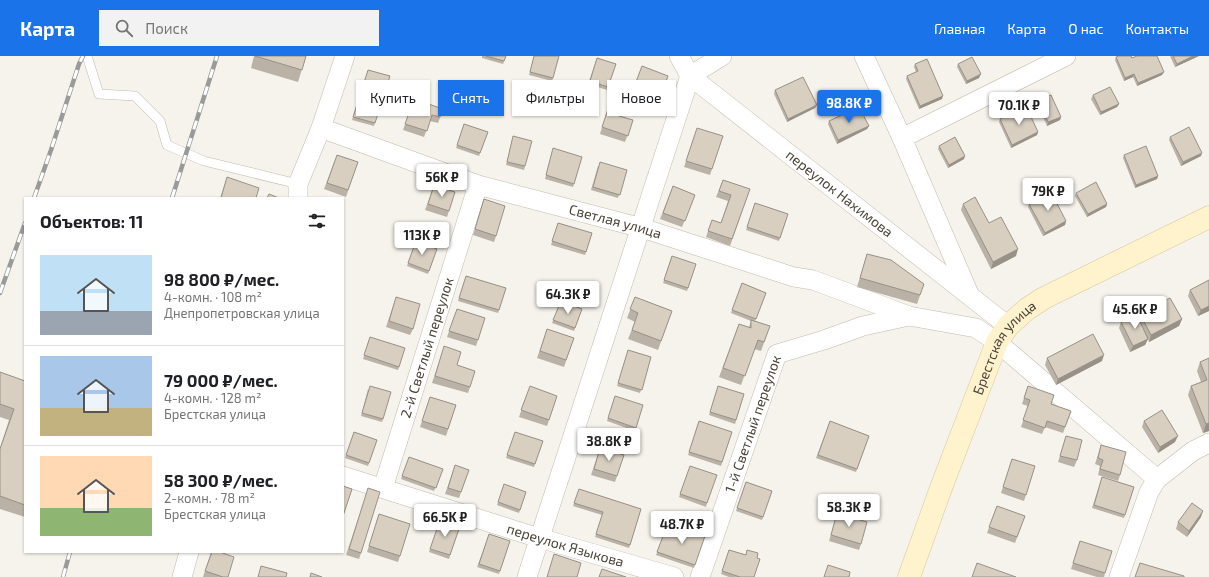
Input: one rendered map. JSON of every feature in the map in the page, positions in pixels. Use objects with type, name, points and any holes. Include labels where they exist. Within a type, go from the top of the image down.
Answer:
[{"type":"street","points":[[298,191],[345,56]]},
{"type":"street","points":[[666,56],[690,76]]},
{"type":"street","name":"переулок Нахимова","points":[[679,56],[690,76],[970,296],[1002,334]]},
{"type":"street","points":[[527,577],[642,228],[690,76],[722,56]]},
{"type":"street","points":[[864,56],[902,138],[970,296]]},
{"type":"street","points":[[902,138],[1066,56]]},
{"type":"street","name":"Светлая улица","points":[[321,128],[478,185],[642,228],[794,277],[813,280],[909,316]]},
{"type":"street","name":"2-й Светлый переулок","points":[[383,488],[478,185]]},
{"type":"street","name":"Брестская улица","points":[[909,577],[941,488],[1002,334],[1027,309],[1044,298],[1209,217]]},
{"type":"street","name":"1-й Светлый переулок","points":[[700,577],[777,354],[824,340],[863,326],[909,316],[1002,334]]},
{"type":"street","points":[[1002,334],[1158,479]]},
{"type":"street","points":[[1119,577],[1149,492],[1158,479],[1193,452],[1209,443]]},
{"type":"street","name":"переулок Языкова","points":[[344,476],[540,538],[674,577]]},
{"type":"street","points":[[182,577],[189,553]]},
{"type":"lane","points":[[88,56],[98,94],[135,96],[160,122],[167,145],[204,162],[298,191]]},
{"type":"building","points":[[255,56],[306,56],[302,70]]},
{"type":"building","points":[[486,56],[506,56],[504,61]]},
{"type":"building","points":[[534,56],[559,56],[553,78],[530,72]]},
{"type":"building","points":[[1131,56],[1132,58],[1137,56],[1157,56],[1164,72],[1138,83],[1134,74],[1125,78],[1116,57]]},
{"type":"building","points":[[1173,56],[1193,56],[1177,64]]},
{"type":"building","points":[[972,57],[981,74],[967,81],[958,64]]},
{"type":"building","points":[[597,58],[616,64],[610,80],[607,80],[607,87],[599,84],[599,80],[590,80]]},
{"type":"building","points":[[927,59],[943,96],[920,106],[907,76],[918,71],[915,64]]},
{"type":"building","points":[[642,66],[668,76],[666,80],[637,80]]},
{"type":"building","points":[[368,70],[390,76],[389,80],[365,80]]},
{"type":"building","points":[[803,77],[817,105],[788,119],[775,90]]},
{"type":"building","points":[[1110,87],[1119,104],[1101,112],[1093,95]]},
{"type":"building","points":[[1051,95],[1061,117],[1048,122],[1039,100]]},
{"type":"building","points":[[430,105],[438,107],[438,116],[440,117],[432,115],[427,131],[405,124],[408,116],[430,116]]},
{"type":"building","points":[[1026,106],[1038,132],[1012,145],[1000,119]]},
{"type":"building","points":[[859,107],[869,126],[838,140],[829,121]]},
{"type":"building","points":[[356,108],[356,116],[377,116],[375,123],[353,117]]},
{"type":"building","points":[[607,113],[607,116],[619,116],[633,120],[628,136],[602,127]]},
{"type":"building","points":[[464,124],[488,132],[480,153],[457,145]]},
{"type":"building","points":[[1189,127],[1202,153],[1183,162],[1170,137]]},
{"type":"building","points":[[697,128],[723,136],[712,169],[686,161]]},
{"type":"building","points":[[513,136],[532,141],[525,166],[507,162]]},
{"type":"building","points":[[955,137],[965,156],[949,165],[939,146]]},
{"type":"building","points":[[1146,146],[1158,176],[1136,185],[1124,155]]},
{"type":"building","points":[[553,148],[582,157],[574,184],[546,175]]},
{"type":"building","points":[[337,155],[358,162],[348,190],[327,183]]},
{"type":"building","points":[[600,162],[627,170],[620,195],[593,187]]},
{"type":"building","points":[[227,177],[259,188],[256,197],[221,197]]},
{"type":"building","points":[[723,180],[750,189],[732,239],[708,231],[712,220],[721,223],[731,195],[719,191]]},
{"type":"building","points":[[1096,182],[1107,204],[1088,214],[1076,193]]},
{"type":"building","points":[[434,185],[455,192],[449,211],[428,204]]},
{"type":"building","points":[[673,186],[695,195],[685,221],[663,213]]},
{"type":"building","points":[[1051,192],[1066,221],[1045,233],[1029,204]]},
{"type":"building","points":[[269,194],[276,197],[268,197]]},
{"type":"building","points":[[975,197],[989,223],[1001,217],[1018,249],[993,262],[963,204]]},
{"type":"building","points":[[484,199],[505,206],[496,236],[475,229]]},
{"type":"building","points":[[755,203],[788,214],[780,238],[747,227]]},
{"type":"building","points":[[558,223],[592,233],[586,252],[552,241]]},
{"type":"building","points":[[416,241],[437,249],[429,271],[408,263]]},
{"type":"building","points":[[867,254],[891,260],[924,284],[920,295],[860,278]]},
{"type":"building","points":[[672,256],[696,264],[688,288],[664,280]]},
{"type":"building","points":[[466,276],[506,288],[499,310],[459,298]]},
{"type":"building","points":[[1209,280],[1209,306],[1201,310],[1190,290]]},
{"type":"building","points":[[742,283],[766,293],[756,319],[732,310]]},
{"type":"building","points":[[396,297],[420,304],[413,329],[389,321]]},
{"type":"building","points":[[635,297],[672,311],[661,341],[632,330],[638,313],[630,309]]},
{"type":"building","points":[[1170,298],[1182,319],[1151,335],[1140,314]]},
{"type":"building","points":[[561,301],[582,309],[575,328],[553,320]]},
{"type":"building","points":[[457,309],[485,318],[478,340],[449,331]]},
{"type":"building","points":[[1137,315],[1148,339],[1133,346],[1121,322]]},
{"type":"building","points":[[751,320],[770,326],[764,342],[758,340],[745,376],[723,368],[739,324],[751,328]]},
{"type":"building","points":[[547,329],[574,338],[566,360],[540,351]]},
{"type":"building","points":[[1093,334],[1104,355],[1058,379],[1047,358]]},
{"type":"building","points":[[370,337],[405,348],[399,367],[364,355]]},
{"type":"building","points":[[444,346],[461,352],[457,365],[475,371],[470,387],[435,376]]},
{"type":"building","points":[[628,350],[651,357],[642,390],[618,383]]},
{"type":"building","points":[[1209,358],[1209,423],[1206,424],[1191,386],[1207,380],[1200,362]]},
{"type":"building","points":[[0,372],[24,381],[24,505],[0,496],[0,449],[14,409],[0,404]]},
{"type":"building","points":[[370,386],[391,392],[383,419],[362,413]]},
{"type":"building","points":[[530,386],[557,396],[549,420],[521,410]]},
{"type":"building","points":[[718,386],[744,394],[736,420],[710,412]]},
{"type":"building","points":[[1028,386],[1054,395],[1051,404],[1071,411],[1065,427],[1047,421],[1045,428],[1023,420],[1030,400],[1024,398]]},
{"type":"building","points":[[615,396],[643,405],[636,428],[608,418]]},
{"type":"building","points":[[430,397],[456,405],[448,429],[422,421]]},
{"type":"building","points":[[1162,410],[1178,436],[1160,447],[1144,421]]},
{"type":"building","points":[[699,421],[732,432],[722,462],[689,452]]},
{"type":"building","points":[[830,421],[869,436],[857,469],[818,455]]},
{"type":"building","points":[[354,432],[377,440],[369,463],[346,455]]},
{"type":"building","points":[[515,432],[543,441],[535,464],[507,455]]},
{"type":"building","points":[[1066,436],[1082,440],[1077,460],[1060,456]]},
{"type":"building","points":[[1101,445],[1126,452],[1120,475],[1100,469],[1103,460],[1098,458]]},
{"type":"building","points":[[600,448],[624,455],[617,476],[594,469]]},
{"type":"building","points":[[409,457],[443,469],[436,488],[402,476]]},
{"type":"building","points":[[1012,459],[1035,466],[1026,495],[1003,487]]},
{"type":"building","points":[[455,465],[469,470],[461,492],[448,488]]},
{"type":"building","points":[[690,466],[717,475],[707,503],[680,494]]},
{"type":"building","points":[[1102,477],[1134,487],[1125,515],[1094,505]]},
{"type":"building","points":[[746,482],[772,491],[763,517],[737,508]]},
{"type":"building","points":[[504,484],[526,492],[520,510],[498,502]]},
{"type":"building","points":[[344,486],[352,489],[344,513]]},
{"type":"building","points":[[368,488],[380,492],[361,553],[349,549]]},
{"type":"building","points":[[579,489],[641,509],[630,545],[596,534],[603,512],[574,503]]},
{"type":"building","points":[[1192,503],[1203,511],[1189,531],[1178,522]]},
{"type":"building","points":[[997,506],[1025,516],[1017,537],[989,527]]},
{"type":"building","points":[[837,513],[867,522],[861,544],[831,535]]},
{"type":"building","points":[[379,514],[410,524],[400,556],[369,546]]},
{"type":"building","points":[[440,520],[460,526],[450,555],[430,549]]},
{"type":"building","points":[[688,527],[706,533],[695,565],[657,552],[666,528],[685,535]]},
{"type":"building","points":[[489,534],[510,541],[500,571],[479,564]]},
{"type":"building","points":[[1080,541],[1112,551],[1105,573],[1073,563]]},
{"type":"building","points":[[729,550],[746,555],[747,550],[758,553],[757,558],[760,559],[754,577],[740,577],[722,571]]},
{"type":"building","points":[[212,553],[223,553],[234,557],[228,577],[223,577],[205,571]]},
{"type":"building","points":[[554,554],[581,563],[577,577],[547,577]]},
{"type":"building","points":[[977,563],[1016,577],[972,577]]},
{"type":"building","points":[[1140,563],[1184,576],[1184,577],[1135,577]]},
{"type":"building","points":[[828,565],[850,572],[849,577],[824,577]]},
{"type":"building","points":[[261,566],[287,573],[286,577],[258,577]]},
{"type":"building","points":[[602,569],[626,577],[599,577]]},
{"type":"building","points":[[311,573],[322,577],[310,577]]},
{"type":"railway","points":[[34,197],[83,56]]},
{"type":"railway","points":[[172,197],[217,56]]},
{"type":"railway","points":[[0,293],[24,226]]},
{"type":"railway","points":[[63,577],[70,553]]}]
